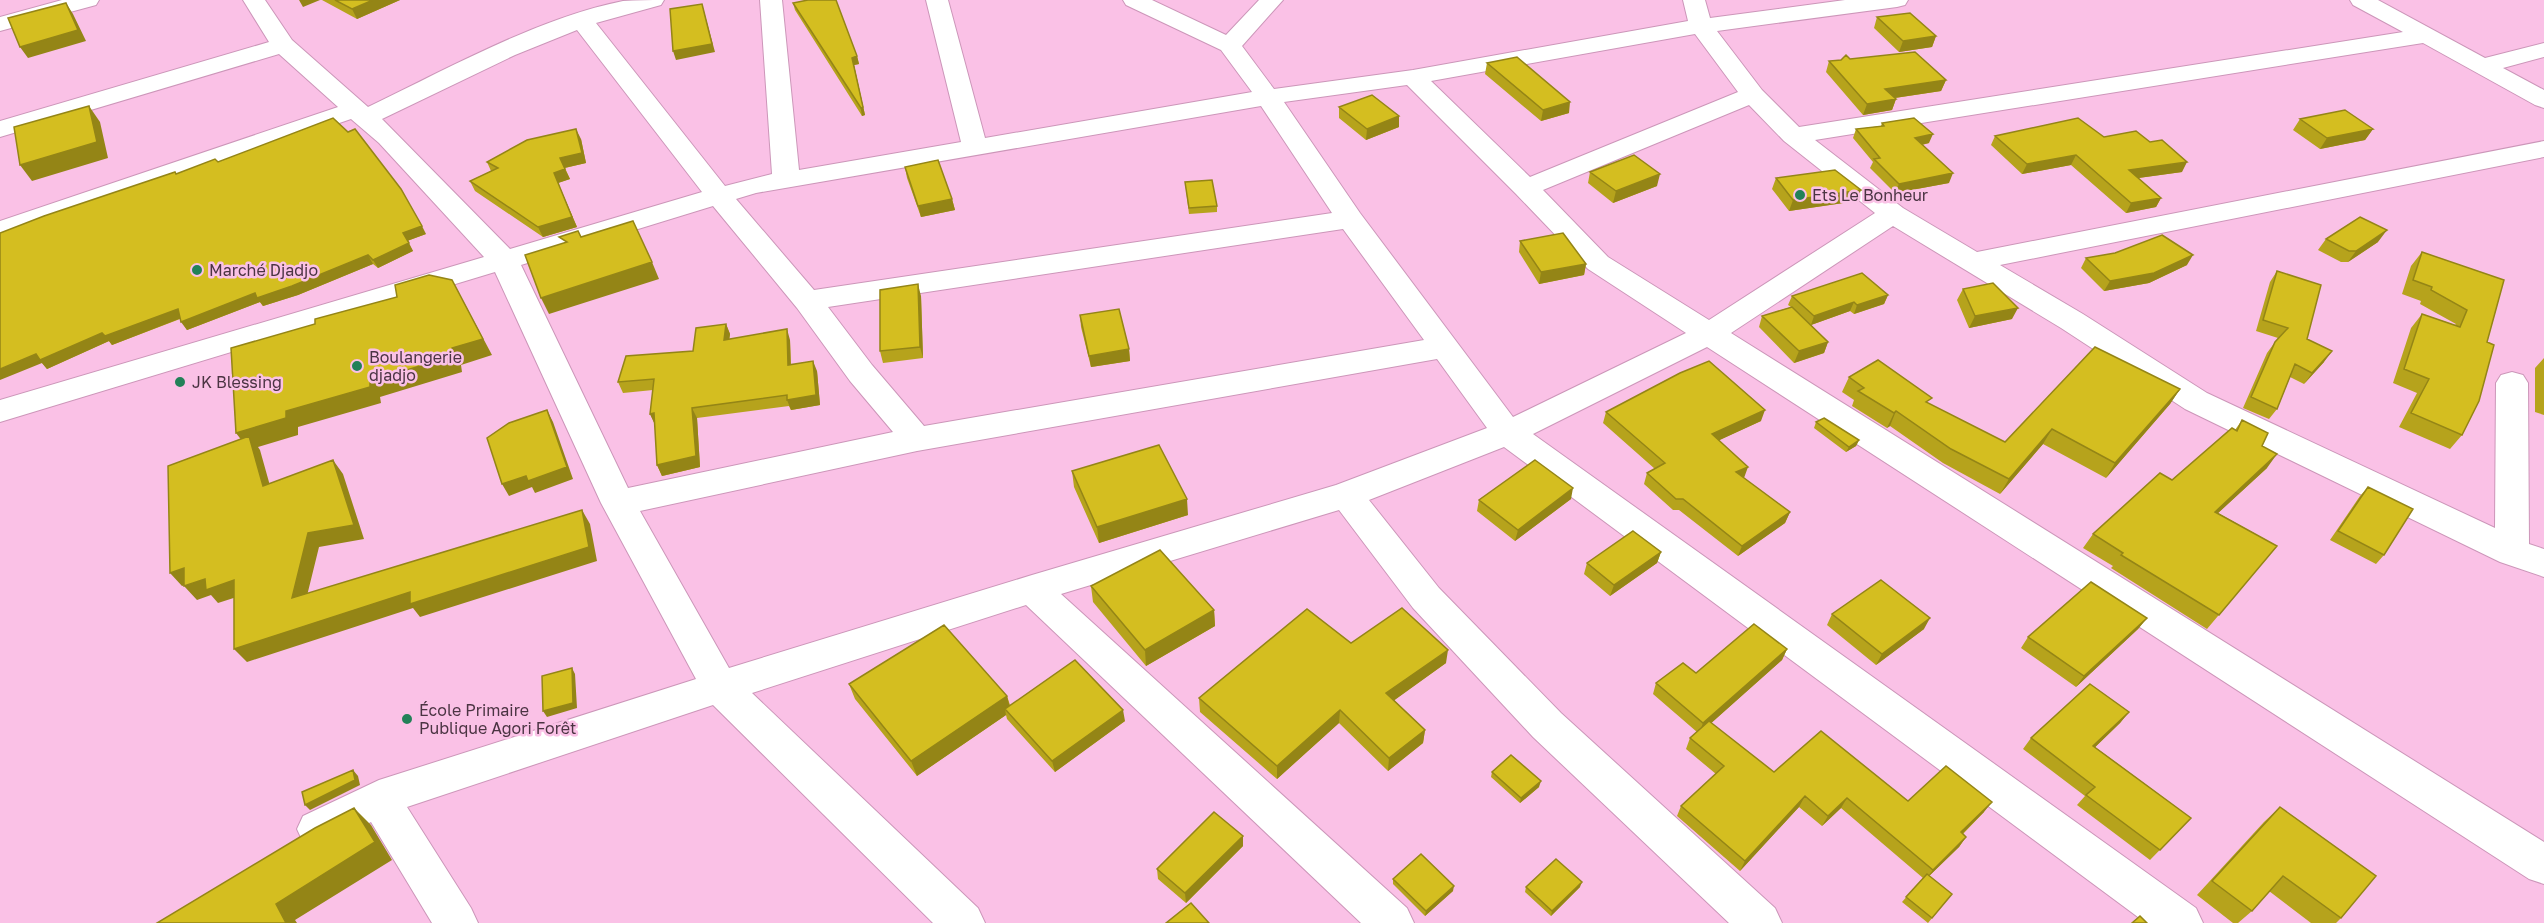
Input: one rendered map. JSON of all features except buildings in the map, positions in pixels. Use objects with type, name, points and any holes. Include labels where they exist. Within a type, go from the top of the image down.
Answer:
[{"type":"street","points":[[0,24],[88,0]]},
{"type":"street","points":[[254,0],[283,45],[361,113],[422,173],[451,207],[504,260],[618,503],[720,687],[963,923]]},
{"type":"street","points":[[0,230],[361,113],[521,42],[581,19],[653,0]]},
{"type":"street","points":[[771,0],[786,179]]},
{"type":"street","points":[[937,0],[975,148]]},
{"type":"street","points":[[1134,0],[1229,45],[1268,97],[1350,219],[1508,433],[2181,923]]},
{"type":"street","points":[[1229,45],[1272,0]]},
{"type":"street","points":[[0,411],[718,195],[786,179],[1268,97],[1413,77],[1697,13],[1897,0]]},
{"type":"street","points":[[2361,0],[2544,100]]},
{"type":"street","points":[[1697,13],[1753,95],[1793,136],[1893,214],[1975,261],[2196,401],[2512,552],[2544,563]]},
{"type":"street","points":[[581,19],[718,195],[807,301],[861,373],[917,439]]},
{"type":"street","points":[[1793,136],[2424,36]]},
{"type":"street","points":[[0,129],[283,45]]},
{"type":"street","points":[[2482,66],[2544,50]]},
{"type":"street","points":[[1413,77],[1526,188],[1598,264],[1710,333],[2544,865]]},
{"type":"street","points":[[1526,188],[1753,95]]},
{"type":"street","points":[[1975,261],[2544,149]]},
{"type":"street","points":[[291,846],[379,798],[1032,589],[1347,495],[1508,433],[1710,333],[1893,214]]},
{"type":"street","points":[[807,301],[1350,219]]},
{"type":"street","points":[[618,503],[917,439],[1444,347]]},
{"type":"street","points":[[2512,383],[2512,552]]},
{"type":"street","points":[[1347,495],[1426,598],[1547,725],[1760,923]]},
{"type":"street","points":[[1032,589],[1392,923]]},
{"type":"street","points":[[379,798],[456,923]]},
{"type":"place","name":"Ets Le Bonheur","points":[[1800,195]]},
{"type":"place","name":"Marché Djadjo","points":[[197,270]]},
{"type":"place","name":"Boulangerie djadjo","points":[[357,366]]},
{"type":"place","name":"JK Blessing","points":[[180,382]]},
{"type":"place","name":"École Primaire Publique Agori Forêt","points":[[407,719]]}]
